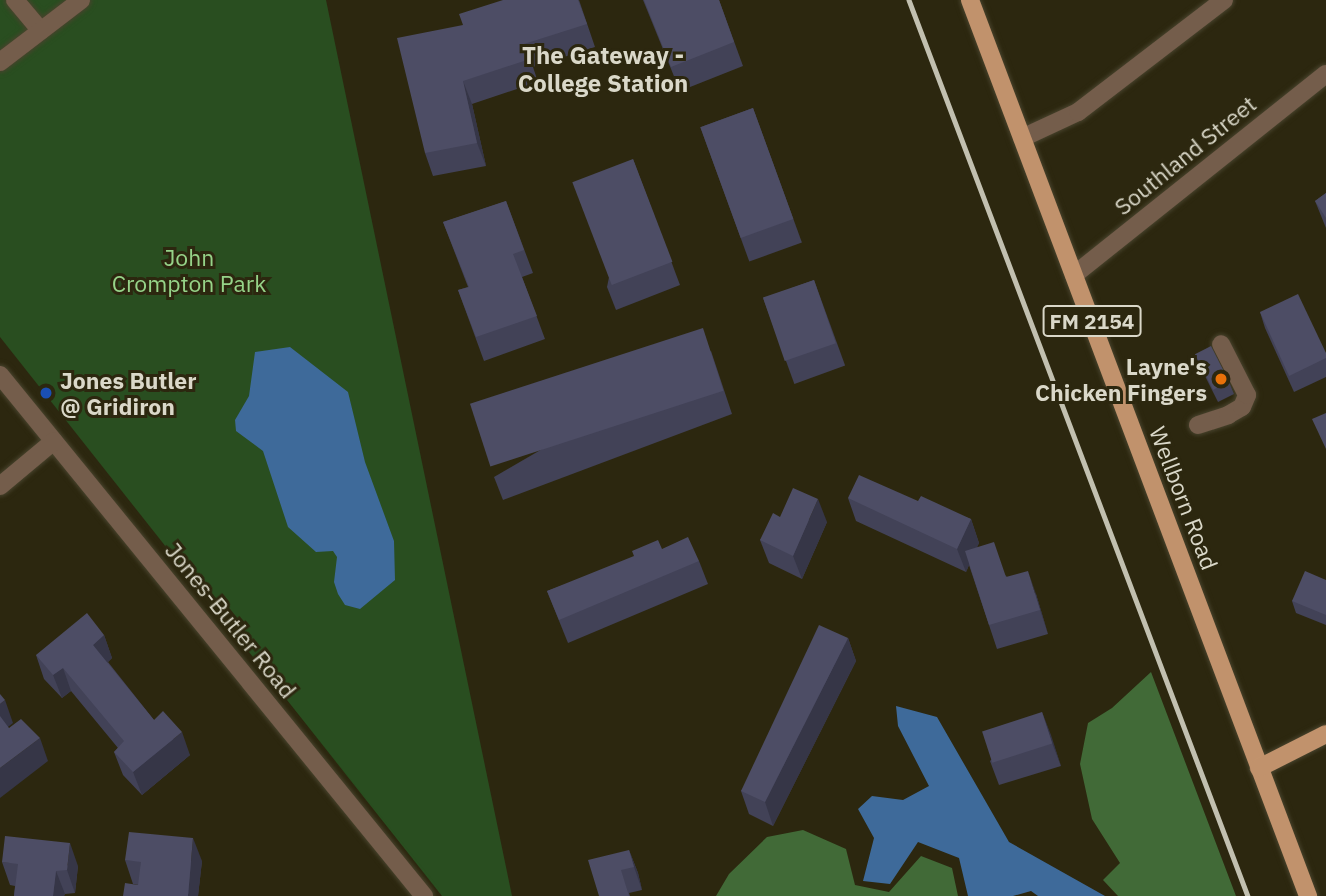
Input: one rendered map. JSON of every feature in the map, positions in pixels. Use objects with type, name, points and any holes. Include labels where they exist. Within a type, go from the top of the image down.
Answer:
[{"type":"main road","name":"Wellborn Road","points":[[970,0],[1308,896]]},
{"type":"main road","points":[[1259,768],[1326,734]]},
{"type":"street","points":[[15,0],[41,31]]},
{"type":"street","points":[[0,62],[81,0]]},
{"type":"street","points":[[1022,138],[1078,112],[1217,2]]},
{"type":"street","name":"Southland Street","points":[[1074,275],[1326,74]]},
{"type":"street","points":[[1198,425],[1214,423],[1235,411],[1247,395],[1221,344]]},
{"type":"street","name":"Jones-Butler Road","points":[[0,374],[424,896]]},
{"type":"street","points":[[0,486],[54,441]]},
{"type":"green space","name":"John Crompton Park","points":[[0,0],[326,0],[512,896],[442,896],[0,337]]},
{"type":"green space","points":[[1151,672],[1236,896],[1118,896],[1103,880],[1120,863],[1092,819],[1080,764],[1088,723],[1112,708]]},
{"type":"green space","points":[[803,830],[846,849],[855,885],[889,892],[921,856],[952,868],[958,896],[716,896],[729,874],[767,837]]},
{"type":"water","points":[[290,347],[348,392],[365,462],[394,541],[395,580],[360,609],[345,605],[338,594],[334,582],[337,557],[333,551],[316,552],[288,527],[263,451],[236,431],[235,420],[249,396],[255,352]]},
{"type":"water","points":[[896,706],[937,717],[1009,842],[1105,896],[1038,896],[1031,891],[1013,896],[968,896],[959,858],[918,842],[890,884],[863,881],[874,838],[858,809],[872,796],[903,800],[929,786],[898,726]]},
{"type":"building","points":[[503,0],[578,0],[587,24],[524,44],[530,59],[463,81],[477,143],[425,153],[397,38],[463,25],[459,14]]},
{"type":"building","points":[[644,0],[719,0],[734,42],[671,67]]},
{"type":"building","points":[[753,108],[793,219],[741,238],[700,127]]},
{"type":"building","points":[[633,159],[672,262],[612,285],[572,182]]},
{"type":"building","points":[[1326,193],[1326,218],[1315,201]]},
{"type":"building","points":[[506,201],[524,250],[513,254],[537,316],[476,337],[458,290],[469,287],[443,222]]},
{"type":"building","points":[[814,280],[836,343],[785,361],[763,298]]},
{"type":"building","points":[[1298,294],[1326,358],[1289,376],[1260,312]]},
{"type":"building","points":[[703,328],[723,391],[490,466],[470,404]]},
{"type":"building","points":[[1211,346],[1229,382],[1213,390],[1195,354]]},
{"type":"building","points":[[1326,413],[1326,449],[1312,419]]},
{"type":"building","points":[[859,475],[918,501],[921,496],[971,519],[957,549],[848,498]]},
{"type":"building","points":[[793,488],[818,499],[793,556],[760,540],[773,513],[780,517]]},
{"type":"building","points":[[688,537],[699,561],[559,620],[547,591],[634,556],[632,551],[658,540],[662,549]]},
{"type":"building","points":[[994,542],[1006,577],[1028,571],[1040,610],[989,625],[965,551]]},
{"type":"building","points":[[1305,571],[1326,580],[1326,615],[1292,601]]},
{"type":"building","points":[[87,613],[104,635],[93,645],[154,720],[163,711],[182,732],[133,772],[114,752],[124,741],[63,668],[53,675],[36,655]]},
{"type":"building","points":[[819,625],[848,638],[765,802],[741,791]]},
{"type":"building","points":[[1042,712],[1052,743],[992,763],[982,731]]},
{"type":"building","points":[[0,716],[9,728],[21,719],[40,738],[0,768]]},
{"type":"building","points":[[129,832],[193,838],[188,896],[123,896],[125,883],[138,885],[141,862],[125,860]]},
{"type":"building","points":[[5,836],[70,843],[67,870],[56,871],[53,896],[14,896],[18,864],[2,862]]},
{"type":"building","points":[[629,850],[634,867],[621,870],[629,896],[599,896],[588,860]]},
{"type":"railway","points":[[909,0],[1248,896]]},
{"type":"place","name":"Layne's Chicken Fingers","points":[[1221,379]]},
{"type":"place","name":"Jones Butler @ Gridiron","points":[[46,393]]},
{"type":"district","name":"The Gateway - College Station","points":[[603,70]]}]
